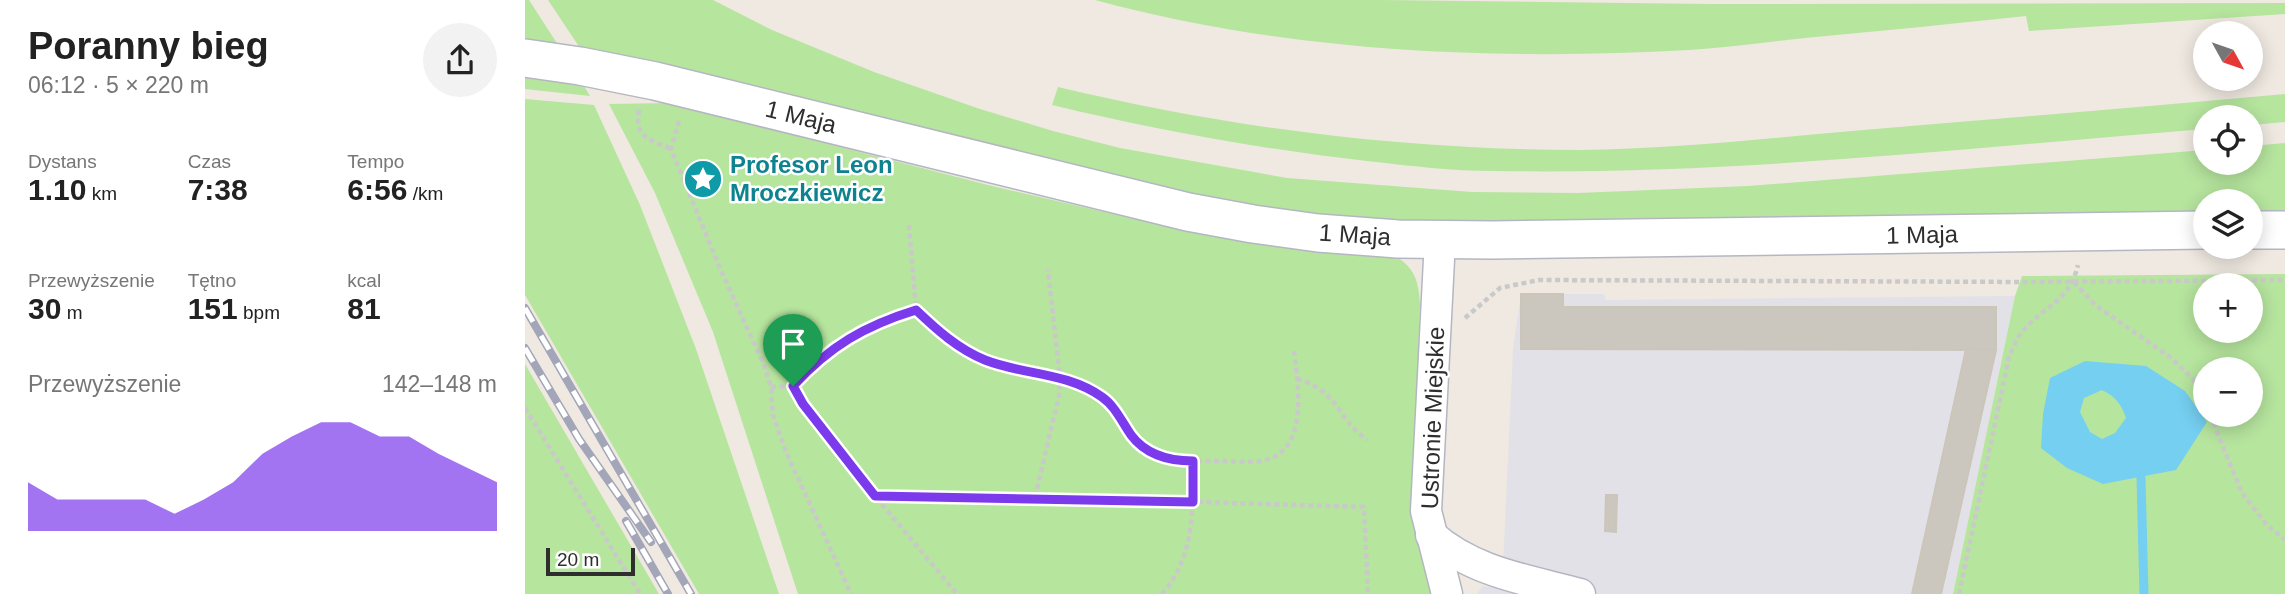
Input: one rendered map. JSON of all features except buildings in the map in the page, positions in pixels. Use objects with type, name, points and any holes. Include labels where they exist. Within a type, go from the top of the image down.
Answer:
[{"type":"street","name":"1 Maja","points":[[525,58],[580,66],[655,82],[1188,212],[1318,233],[1440,240],[2193,230]]},
{"type":"street","points":[[2263,230],[2285,230]]},
{"type":"street","name":"Ustronie Miejskie","points":[[1440,240],[1426,511],[1447,594]]},
{"type":"street","points":[[1431,535],[1469,562],[1503,574],[1580,594]]},
{"type":"path","points":[[640,102],[638,129],[648,139],[671,149]]},
{"type":"path","points":[[682,110],[671,149],[724,278],[763,363],[771,387],[773,415],[786,452],[851,594]]},
{"type":"path","points":[[909,225],[916,310],[941,334],[987,361],[1084,386],[1105,399],[1132,437],[1144,448],[1163,458],[1262,461],[1281,453],[1293,439],[1295,429],[1297,379],[1294,351]]},
{"type":"path","points":[[1959,594],[2009,357],[2021,333],[2067,292],[2074,282],[2083,233]]},
{"type":"path","points":[[1035,497],[1059,396],[1060,378],[1048,270]]},
{"type":"path","points":[[1436,326],[1450,326],[1460,322],[1500,288],[1539,281],[2285,280]]},
{"type":"path","points":[[2074,282],[2095,305],[2171,357],[2193,378]]},
{"type":"path","points":[[771,387],[793,386],[818,359],[851,337],[893,317],[916,310]]},
{"type":"path","points":[[1297,379],[1315,384],[1328,394],[1352,429],[1367,440]]},
{"type":"path","points":[[793,386],[803,404],[875,496],[957,594]]},
{"type":"path","points":[[525,408],[640,594]]},
{"type":"path","points":[[2215,427],[2242,493],[2267,525],[2285,540]]},
{"type":"path","points":[[1161,594],[1182,564],[1190,536],[1193,461]]},
{"type":"path","points":[[875,496],[1035,497],[1364,507],[1368,594]]},
{"type":"shaded area","points":[[1521,294],[1604,294],[1606,300],[2015,296],[1953,594],[1477,594],[1483,586],[1502,588],[1513,349]]},
{"type":"green space","points":[[525,0],[529,0],[560,48],[525,42]]},
{"type":"green space","points":[[548,0],[713,0],[772,30],[874,72],[980,109],[1120,148],[1287,178],[1472,192],[1578,193],[1748,186],[2193,151],[2193,175],[2263,175],[2263,145],[2285,143],[2285,218],[2263,219],[2263,189],[2193,189],[2193,219],[1494,225],[1321,218],[1191,197],[582,51]]},
{"type":"green space","points":[[1095,0],[1709,4],[2285,3],[2285,14],[2029,31],[2026,16],[1704,49],[1540,54],[1390,49],[1315,42],[1167,18]]},
{"type":"green space","points":[[525,73],[581,81],[590,96],[525,89]]},
{"type":"green space","points":[[1058,87],[1187,114],[1317,134],[1448,146],[1580,150],[1682,146],[2285,94],[2285,122],[2263,124],[2263,105],[2193,105],[2193,130],[1850,159],[1673,169],[1479,171],[1415,166],[1248,145],[1052,105]]},
{"type":"green space","points":[[525,99],[594,105],[640,205],[696,349],[779,594],[699,594],[525,295]]},
{"type":"green space","points":[[669,103],[992,186],[1182,230],[1317,252],[1393,255],[1400,259],[1411,269],[1417,281],[1420,304],[1412,516],[1434,594],[798,594],[713,332],[655,193],[609,104]]},
{"type":"green space","points":[[2263,274],[2285,274],[2285,594],[1953,594],[2015,296],[2022,276],[2193,275],[2193,343],[2263,343]]},
{"type":"green space","points":[[525,364],[659,594],[525,594]]},
{"type":"water","points":[[2085,361],[2146,366],[2185,391],[2193,402],[2193,427],[2204,427],[2176,470],[2103,484],[2067,468],[2041,448],[2043,414],[2050,378]],"holes":[[[2102,390],[2111,395],[2126,418],[2115,433],[2102,439],[2090,432],[2080,412],[2084,398]]]},
{"type":"waterway","points":[[2141,478],[2144,594]]},
{"type":"railway","points":[[525,308],[691,594]]},
{"type":"railway","points":[[525,348],[579,439],[651,542]]},
{"type":"railway","points":[[626,521],[668,594]]},
{"type":"place","name":"Profesor Leon Mroczkiewicz","points":[[703,179]]},
{"type":"route","points":[[916,310],[941,334],[987,361],[1060,378],[1084,386],[1105,399],[1122,419],[1132,437],[1144,448],[1163,458],[1193,461],[1193,502],[875,496],[803,404],[793,386],[818,359],[851,337],[893,317],[916,310]]}]
